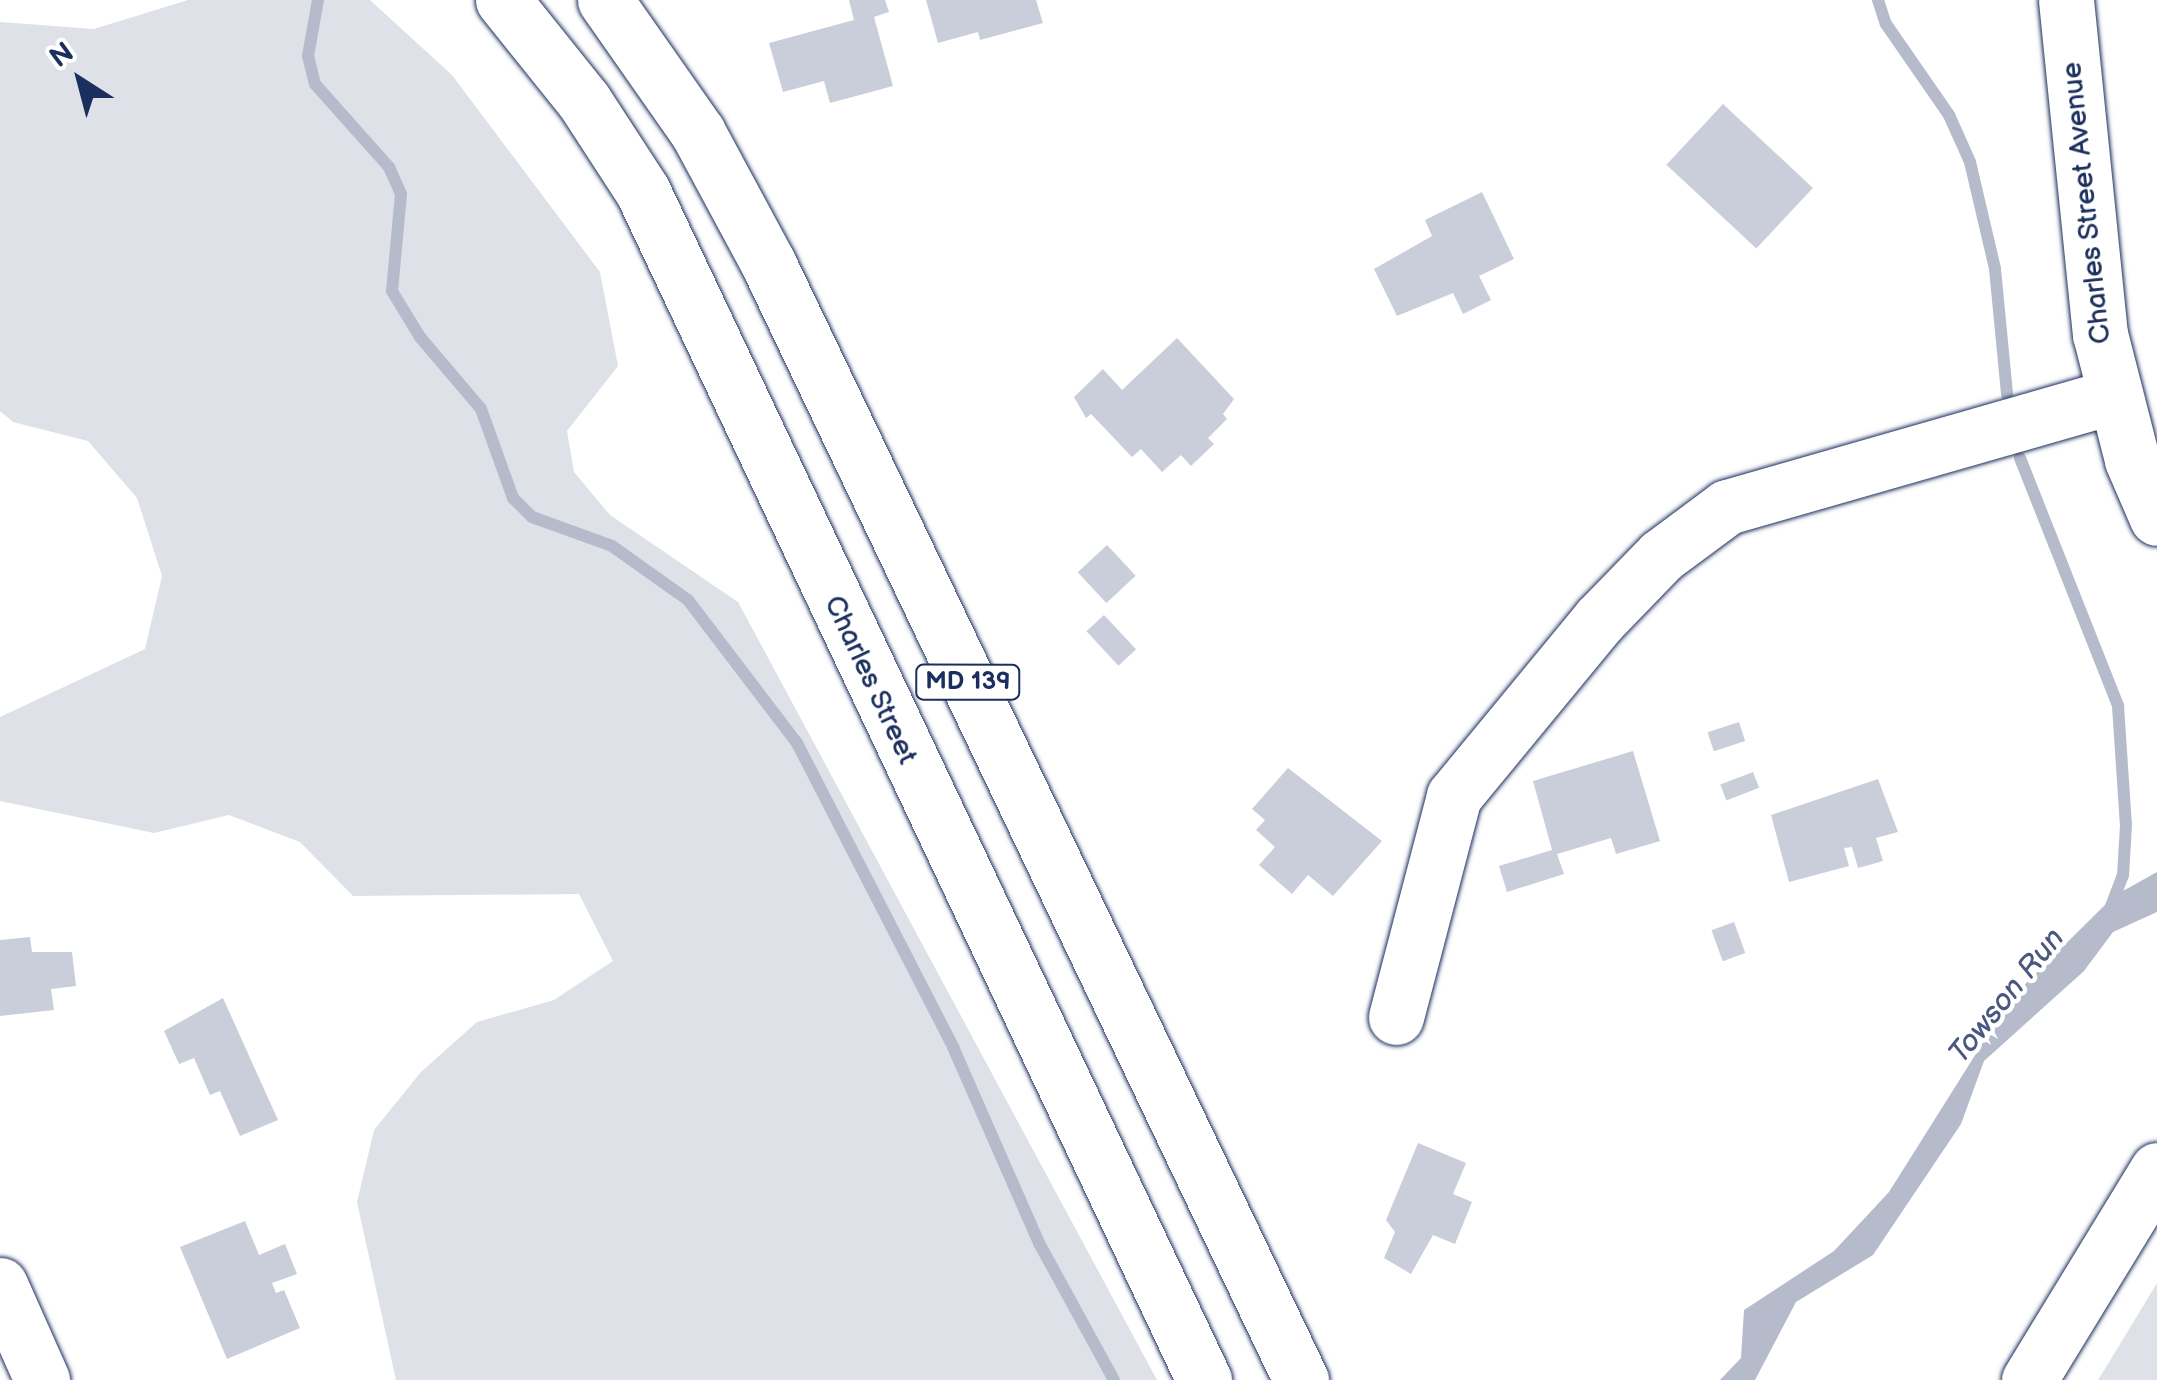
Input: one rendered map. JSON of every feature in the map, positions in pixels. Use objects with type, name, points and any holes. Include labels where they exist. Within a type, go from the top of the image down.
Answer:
[{"type":"main road","name":"Charles Street","points":[[503,0],[584,101],[643,192],[1204,1380]]},
{"type":"main road","name":"MD 139","points":[[605,0],[698,133],[768,263],[1301,1380]]},
{"type":"main road","name":"Charles Street Avenue","points":[[2066,0],[2088,261],[2113,396],[2157,518]]},
{"type":"main road","points":[[1396,1017],[1454,796],[1599,620],[1661,556],[1727,507],[2113,396]]},
{"type":"main road","points":[[2028,1380],[2157,1170]]},
{"type":"main road","points":[[0,1286],[42,1380]]},
{"type":"shaded area","points":[[188,0],[370,0],[452,75],[600,272],[618,366],[567,431],[574,472],[610,515],[738,602],[1157,1380],[396,1380],[357,1202],[374,1130],[421,1072],[477,1022],[554,1000],[613,961],[579,894],[353,896],[300,842],[229,815],[154,833],[0,801],[0,717],[145,649],[162,576],[137,498],[88,441],[13,422],[0,411],[0,22],[94,29]]},
{"type":"shaded area","points":[[2157,1283],[2157,1380],[2098,1380],[2128,1331]]},
{"type":"water","name":"Towson Run","points":[[2157,872],[2157,912],[2113,932],[2084,971],[1984,1061],[1961,1124],[1873,1255],[1796,1302],[1755,1380],[1720,1380],[1741,1358],[1744,1310],[1834,1251],[1889,1192],[2011,998],[2114,896]]},
{"type":"building","points":[[849,0],[885,0],[889,12],[874,17],[893,86],[830,103],[824,81],[783,92],[769,43],[854,20]]},
{"type":"building","points":[[926,0],[1036,0],[1043,23],[980,40],[978,32],[938,43]]},
{"type":"building","points":[[1723,104],[1813,188],[1756,249],[1666,165]]},
{"type":"building","points":[[1482,192],[1514,259],[1479,276],[1491,300],[1463,314],[1453,293],[1397,316],[1374,269],[1432,236],[1425,220]]},
{"type":"building","points":[[1177,338],[1234,399],[1223,414],[1227,419],[1208,438],[1214,444],[1191,466],[1181,455],[1162,472],[1141,449],[1132,457],[1091,414],[1086,418],[1074,397],[1103,369],[1122,390]]},
{"type":"building","points":[[1107,545],[1136,576],[1106,603],[1078,572]]},
{"type":"building","points":[[1104,615],[1136,649],[1119,666],[1086,631]]},
{"type":"building","points":[[1739,722],[1745,741],[1714,751],[1708,732]]},
{"type":"building","points":[[1633,751],[1660,841],[1616,854],[1611,838],[1557,854],[1564,874],[1507,892],[1499,866],[1552,850],[1533,781]]},
{"type":"building","points":[[1288,768],[1382,841],[1333,896],[1308,875],[1292,894],[1259,865],[1275,847],[1256,830],[1265,820],[1252,809]]},
{"type":"building","points":[[1753,772],[1759,788],[1726,800],[1720,785]]},
{"type":"building","points":[[1878,779],[1898,832],[1876,838],[1883,861],[1858,868],[1852,847],[1844,848],[1849,866],[1789,882],[1771,815]]},
{"type":"building","points":[[1734,922],[1745,953],[1723,961],[1711,930]]},
{"type":"building","points":[[30,937],[32,952],[72,952],[76,986],[51,989],[54,1010],[0,1016],[0,940]]},
{"type":"building","points":[[223,998],[278,1120],[240,1136],[220,1091],[210,1095],[194,1058],[179,1064],[164,1031]]},
{"type":"building","points":[[1418,1143],[1466,1163],[1453,1194],[1472,1202],[1455,1244],[1433,1235],[1411,1274],[1384,1258],[1395,1232],[1386,1220]]},
{"type":"building","points":[[245,1221],[259,1255],[285,1244],[297,1274],[272,1283],[276,1293],[284,1290],[300,1328],[227,1359],[180,1247]]},
{"type":"waterway","points":[[318,0],[308,56],[315,84],[389,167],[401,194],[392,291],[420,337],[481,409],[513,498],[532,517],[612,546],[688,600],[797,743],[953,1047],[1039,1243],[1114,1380]]},
{"type":"waterway","points":[[1878,0],[1886,24],[1949,115],[1970,162],[1995,269],[2007,394]]},
{"type":"waterway","points":[[2020,458],[2118,706],[2126,825],[2123,875],[2110,909]]}]
